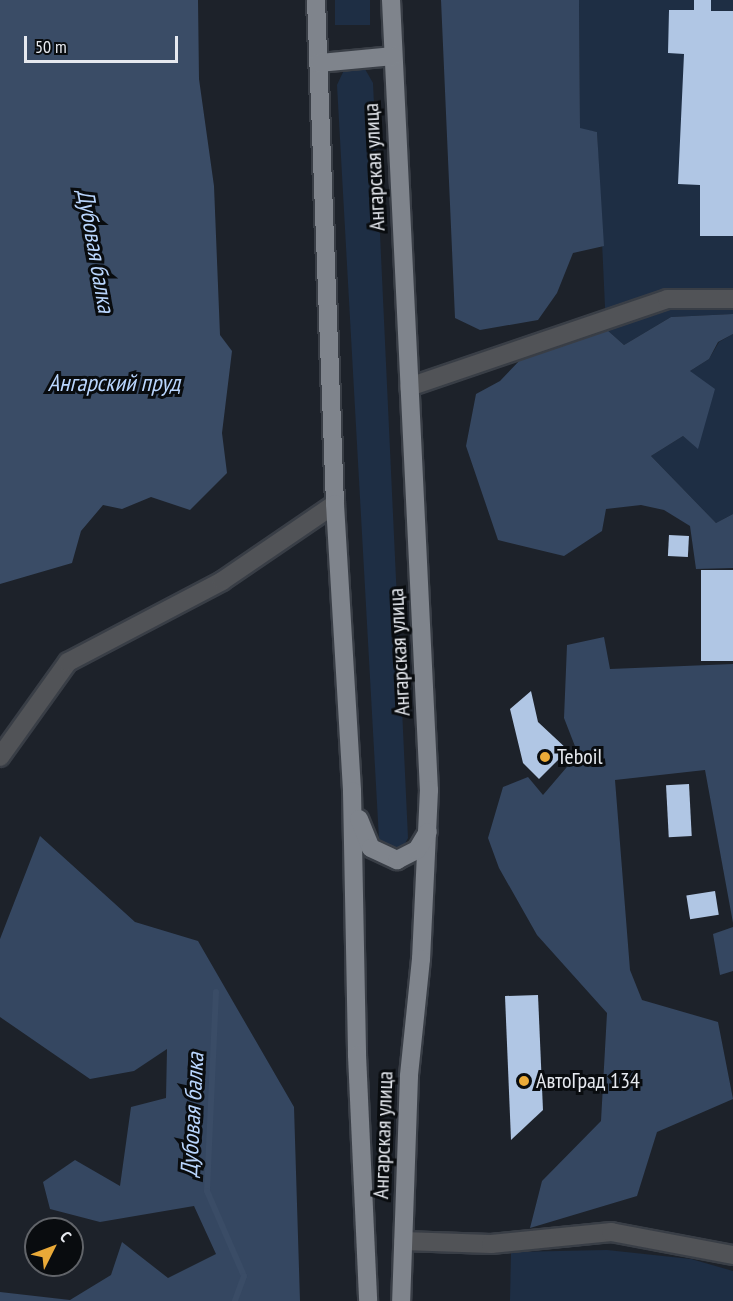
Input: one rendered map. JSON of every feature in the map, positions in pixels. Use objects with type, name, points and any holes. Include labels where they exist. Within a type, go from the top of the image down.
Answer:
[{"type":"main road","name":"Ангарская улица","points":[[316,0],[335,504],[352,791],[357,1056],[368,1301]]},
{"type":"main road","name":"Ангарская улица","points":[[391,0],[428,746],[429,830],[421,959],[408,1076],[401,1301]]},
{"type":"main road","points":[[319,63],[393,56]]},
{"type":"main road","points":[[352,791],[365,839],[387,857],[406,858],[429,830]]},
{"type":"street","points":[[410,387],[667,298],[733,299]]},
{"type":"street","points":[[0,757],[68,662],[222,581],[335,504]]},
{"type":"street","points":[[403,1241],[491,1244],[611,1232],[733,1255]]},
{"type":"shaded area","points":[[335,0],[370,0],[370,25],[335,25]]},
{"type":"shaded area","points":[[441,0],[579,0],[580,128],[597,132],[604,246],[573,253],[557,293],[538,320],[480,330],[455,318]]},
{"type":"shaded area","points":[[579,0],[733,0],[733,314],[671,317],[624,345],[606,329],[597,132],[580,129]]},
{"type":"shaded area","points":[[353,67],[365,69],[373,83],[408,838],[401,851],[394,852],[379,839],[337,85],[344,70]]},
{"type":"shaded area","points":[[733,314],[733,334],[718,342],[709,359],[690,371],[715,389],[698,449],[683,436],[651,456],[716,523],[733,514],[733,568],[696,569],[690,526],[664,510],[641,505],[606,509],[602,531],[564,556],[498,540],[466,446],[476,394],[500,381],[521,359],[606,329],[624,345],[671,317]]},
{"type":"shaded area","points":[[733,334],[733,514],[716,523],[651,456],[683,436],[698,448],[690,371],[709,359],[719,342]]},
{"type":"shaded area","points":[[604,637],[610,669],[733,664],[733,923],[705,770],[615,780],[630,970],[642,1000],[718,1022],[733,1099],[657,1132],[637,1196],[530,1228],[542,1181],[601,1121],[607,1013],[537,935],[499,868],[488,838],[503,787],[528,777],[543,795],[578,754],[564,718],[567,645]]},
{"type":"shaded area","points":[[40,836],[135,922],[198,941],[294,1107],[300,1301],[0,1301],[0,1292],[70,1300],[111,1275],[122,1242],[168,1278],[216,1254],[194,1206],[100,1222],[50,1209],[43,1182],[75,1160],[120,1186],[131,1107],[166,1098],[167,1049],[134,1071],[90,1079],[0,1017],[0,939]]},
{"type":"shaded area","points":[[733,927],[733,971],[720,975],[713,934]]},
{"type":"shaded area","points":[[607,1250],[691,1259],[733,1271],[733,1301],[510,1301],[511,1252]]},
{"type":"water","name":"Ангарский пруд","points":[[0,0],[198,0],[199,79],[214,186],[220,335],[232,351],[222,433],[227,473],[190,510],[151,497],[122,509],[103,505],[81,531],[72,563],[0,584]]},
{"type":"building","points":[[694,0],[711,0],[711,11],[733,11],[733,236],[700,236],[700,185],[678,184],[684,54],[668,53],[669,10],[694,10]]},
{"type":"building","points":[[669,535],[689,536],[688,557],[668,556]]},
{"type":"building","points":[[701,570],[733,570],[733,661],[701,661]]},
{"type":"building","points":[[531,691],[538,722],[568,750],[539,779],[523,763],[510,709]]},
{"type":"building","points":[[689,784],[692,836],[669,837],[666,785]]},
{"type":"building","points":[[715,891],[719,915],[690,919],[686,896]]},
{"type":"building","points":[[538,995],[543,1110],[511,1140],[505,996]]},
{"type":"waterway","name":"Дубовая балка","points":[[216,992],[207,1191],[244,1276],[235,1301]]},
{"type":"place","name":"Teboil","points":[[545,757]]},
{"type":"place","name":"АвтоГрад 134","points":[[524,1081]]}]
